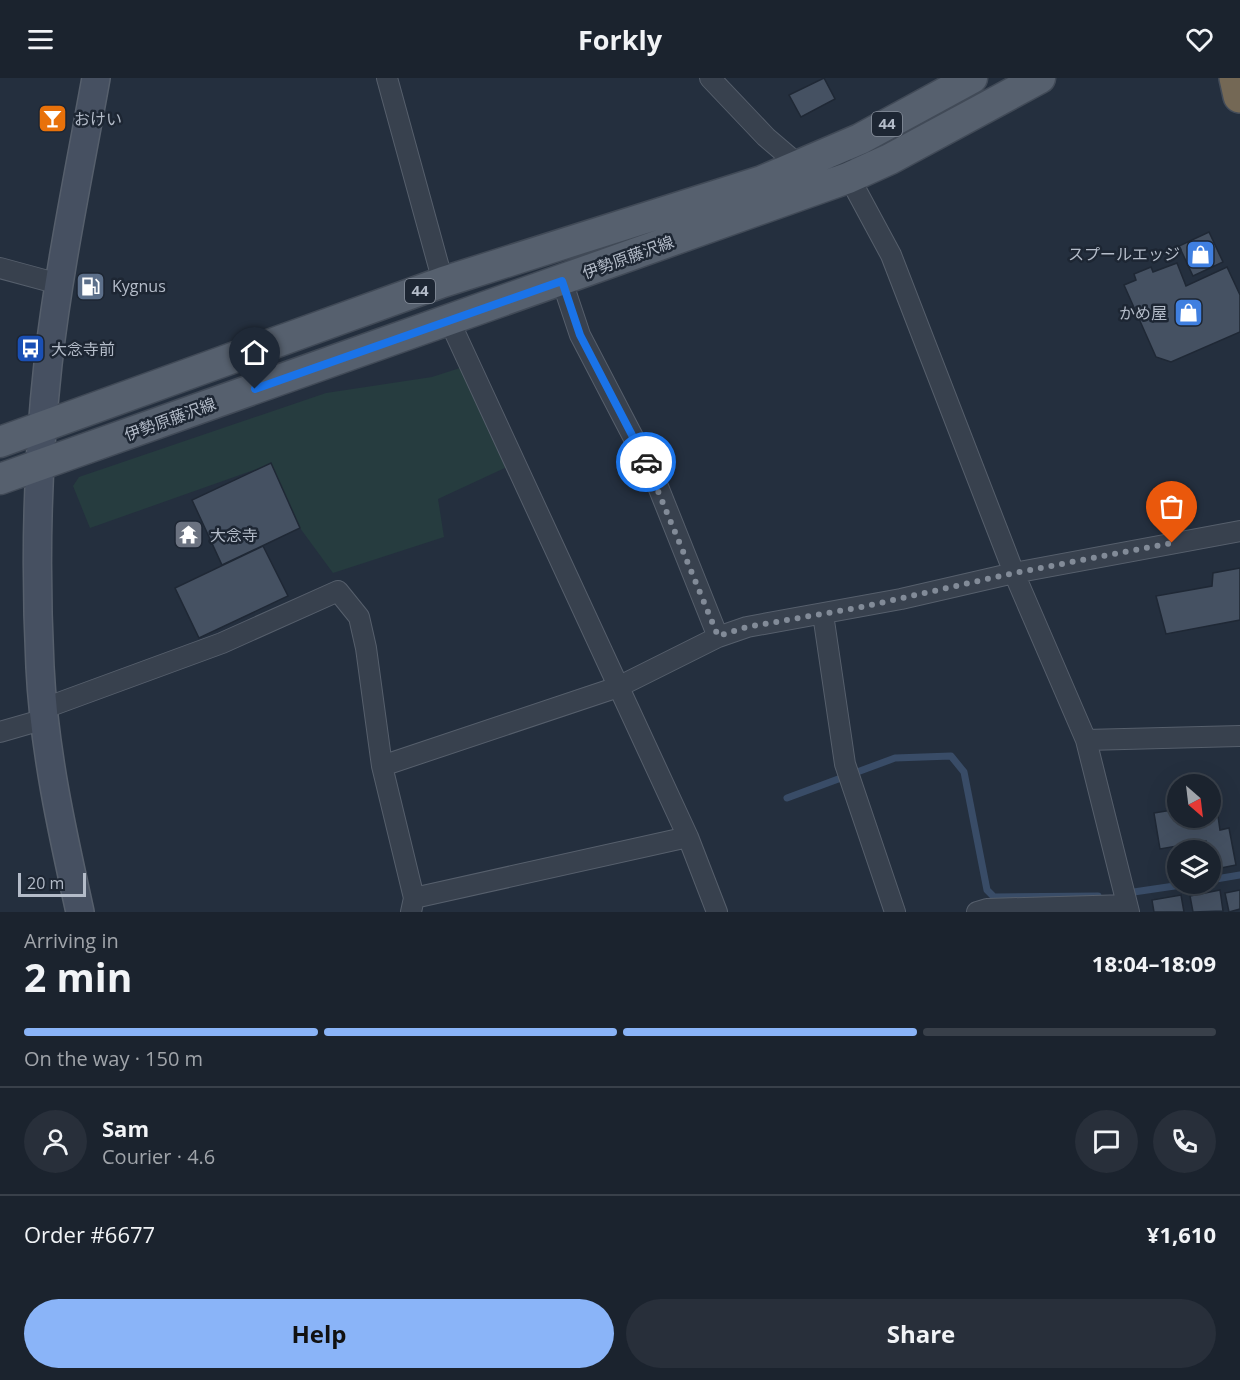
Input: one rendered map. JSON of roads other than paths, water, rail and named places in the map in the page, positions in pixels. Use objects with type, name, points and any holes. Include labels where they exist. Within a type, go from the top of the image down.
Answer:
[{"type":"highway","points":[[1236,78],[1240,96]]},
{"type":"main road","name":"伊勢原藤沢線","points":[[0,442],[443,282],[762,181],[835,151],[972,78]]},
{"type":"main road","name":"伊勢原藤沢線","points":[[0,479],[848,178],[890,159],[1040,78]]},
{"type":"street","points":[[80,912],[52,775],[40,669],[37,555],[48,363],[59,285],[96,78]]},
{"type":"street","points":[[387,78],[443,282]]},
{"type":"street","points":[[710,78],[766,137],[800,166],[848,178]]},
{"type":"street","points":[[835,151],[891,255],[1014,573],[1086,740],[1128,908],[987,909],[977,912]]},
{"type":"street","points":[[0,268],[59,285]]},
{"type":"street","points":[[562,281],[580,335],[655,479],[718,636]]},
{"type":"street","points":[[449,320],[688,837],[717,912]]},
{"type":"street","points":[[382,766],[618,687],[718,636],[747,627],[823,614],[1014,573],[1240,531]]},
{"type":"street","points":[[0,732],[222,643],[338,591],[359,617],[366,648],[382,766],[412,905],[688,837]]},
{"type":"street","points":[[823,614],[845,764],[895,912]]},
{"type":"street","points":[[1086,740],[1240,736]]},
{"type":"waterway","points":[[787,798],[895,758],[951,756],[964,772],[987,890],[994,897],[1098,896]]},
{"type":"waterway","points":[[1221,878],[1240,875]]},
{"type":"waterway","points":[[1127,893],[1167,887]]},
{"type":"place","name":"おけい","points":[[53,119]]},
{"type":"place","name":"スプールエッジ","points":[[1201,254]]},
{"type":"place","name":"Kygnus","points":[[91,286]]},
{"type":"place","name":"かめ屋","points":[[1188,313]]},
{"type":"place","name":"大念寺前","points":[[30,349]]},
{"type":"place","name":"大念寺","points":[[189,535]]}]
